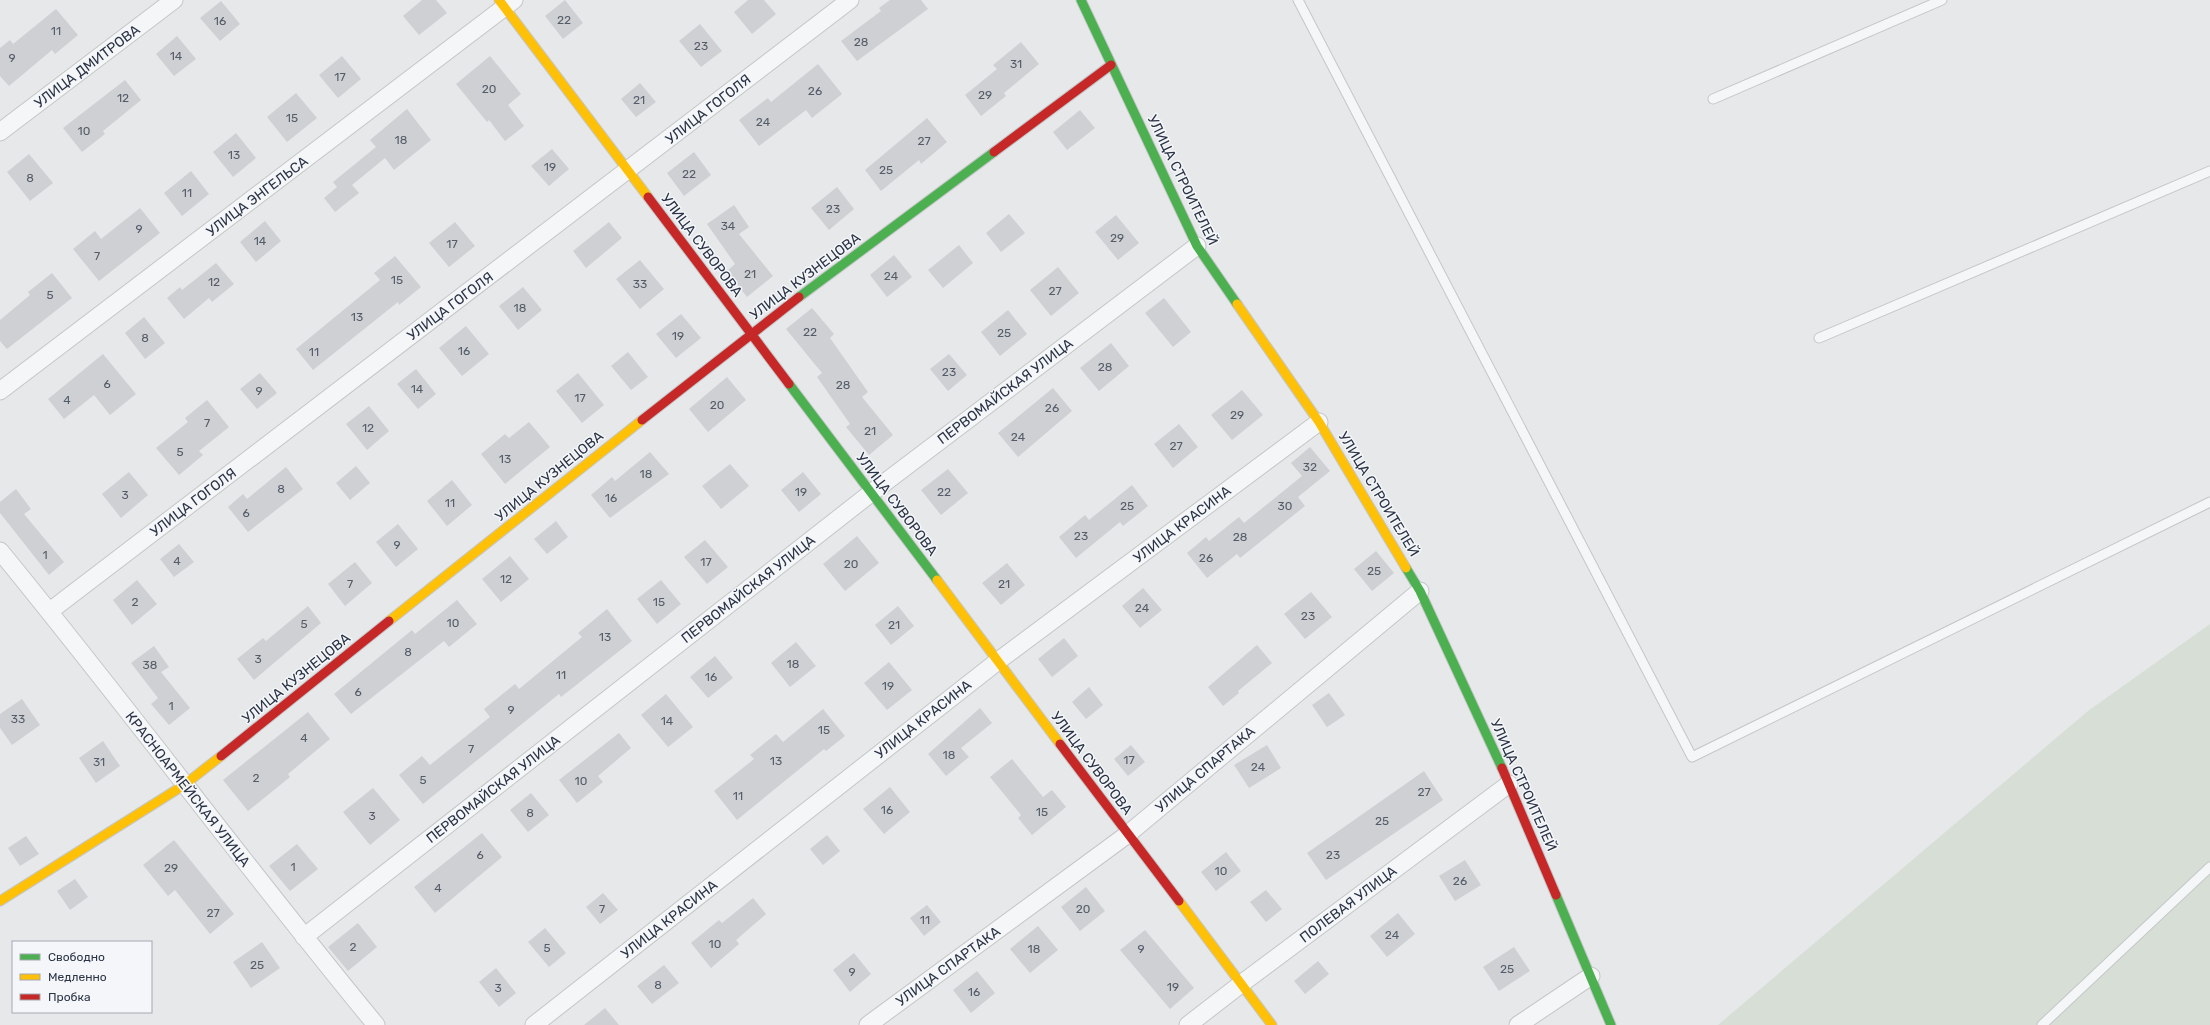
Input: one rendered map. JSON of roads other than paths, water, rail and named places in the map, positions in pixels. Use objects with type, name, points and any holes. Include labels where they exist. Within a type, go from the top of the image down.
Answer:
[{"type":"street","name":"УЛИЦА ДМИТРОВА","points":[[0,132],[174,0]]},
{"type":"street","name":"УЛИЦА ГОГОЛЯ","points":[[50,611],[850,0]]},
{"type":"street","name":"УЛИЦА СТРОИТЕЛЕЙ","points":[[1081,0],[1197,246],[1319,422],[1420,591],[1509,784],[1611,1025]]},
{"type":"street","name":"УЛИЦА СУВОРОВА","points":[[506,2],[628,171],[1272,1025]]},
{"type":"street","name":"УЛИЦА ЭНГЕЛЬСА","points":[[0,391],[506,2]]},
{"type":"street","name":"УЛИЦА КУЗНЕЦОВА","points":[[0,901],[184,785],[751,333],[1111,65]]},
{"type":"street","name":"ПЕРВОМАЙСКАЯ УЛИЦА","points":[[304,937],[871,493],[1197,246]]},
{"type":"street","name":"УЛИЦА КРАСИНА","points":[[534,1025],[998,661],[1319,422]]},
{"type":"street","name":"КРАСНОАРМЕЙСКАЯ УЛИЦА","points":[[0,551],[50,611],[184,785],[304,937],[376,1025]]},
{"type":"street","name":"УЛИЦА СПАРТАКА","points":[[868,1025],[1128,834],[1420,591]]},
{"type":"street","name":"ПОЛЕВАЯ УЛИЦА","points":[[1188,1025],[1509,784]]},
{"type":"street","points":[[1518,1025],[1591,976]]},
{"type":"lane","points":[[1298,0],[1692,758],[2210,502]]},
{"type":"lane","points":[[1713,99],[1942,0]]},
{"type":"lane","points":[[1819,338],[2210,171]]},
{"type":"lane","points":[[2042,1025],[2210,867]]}]
